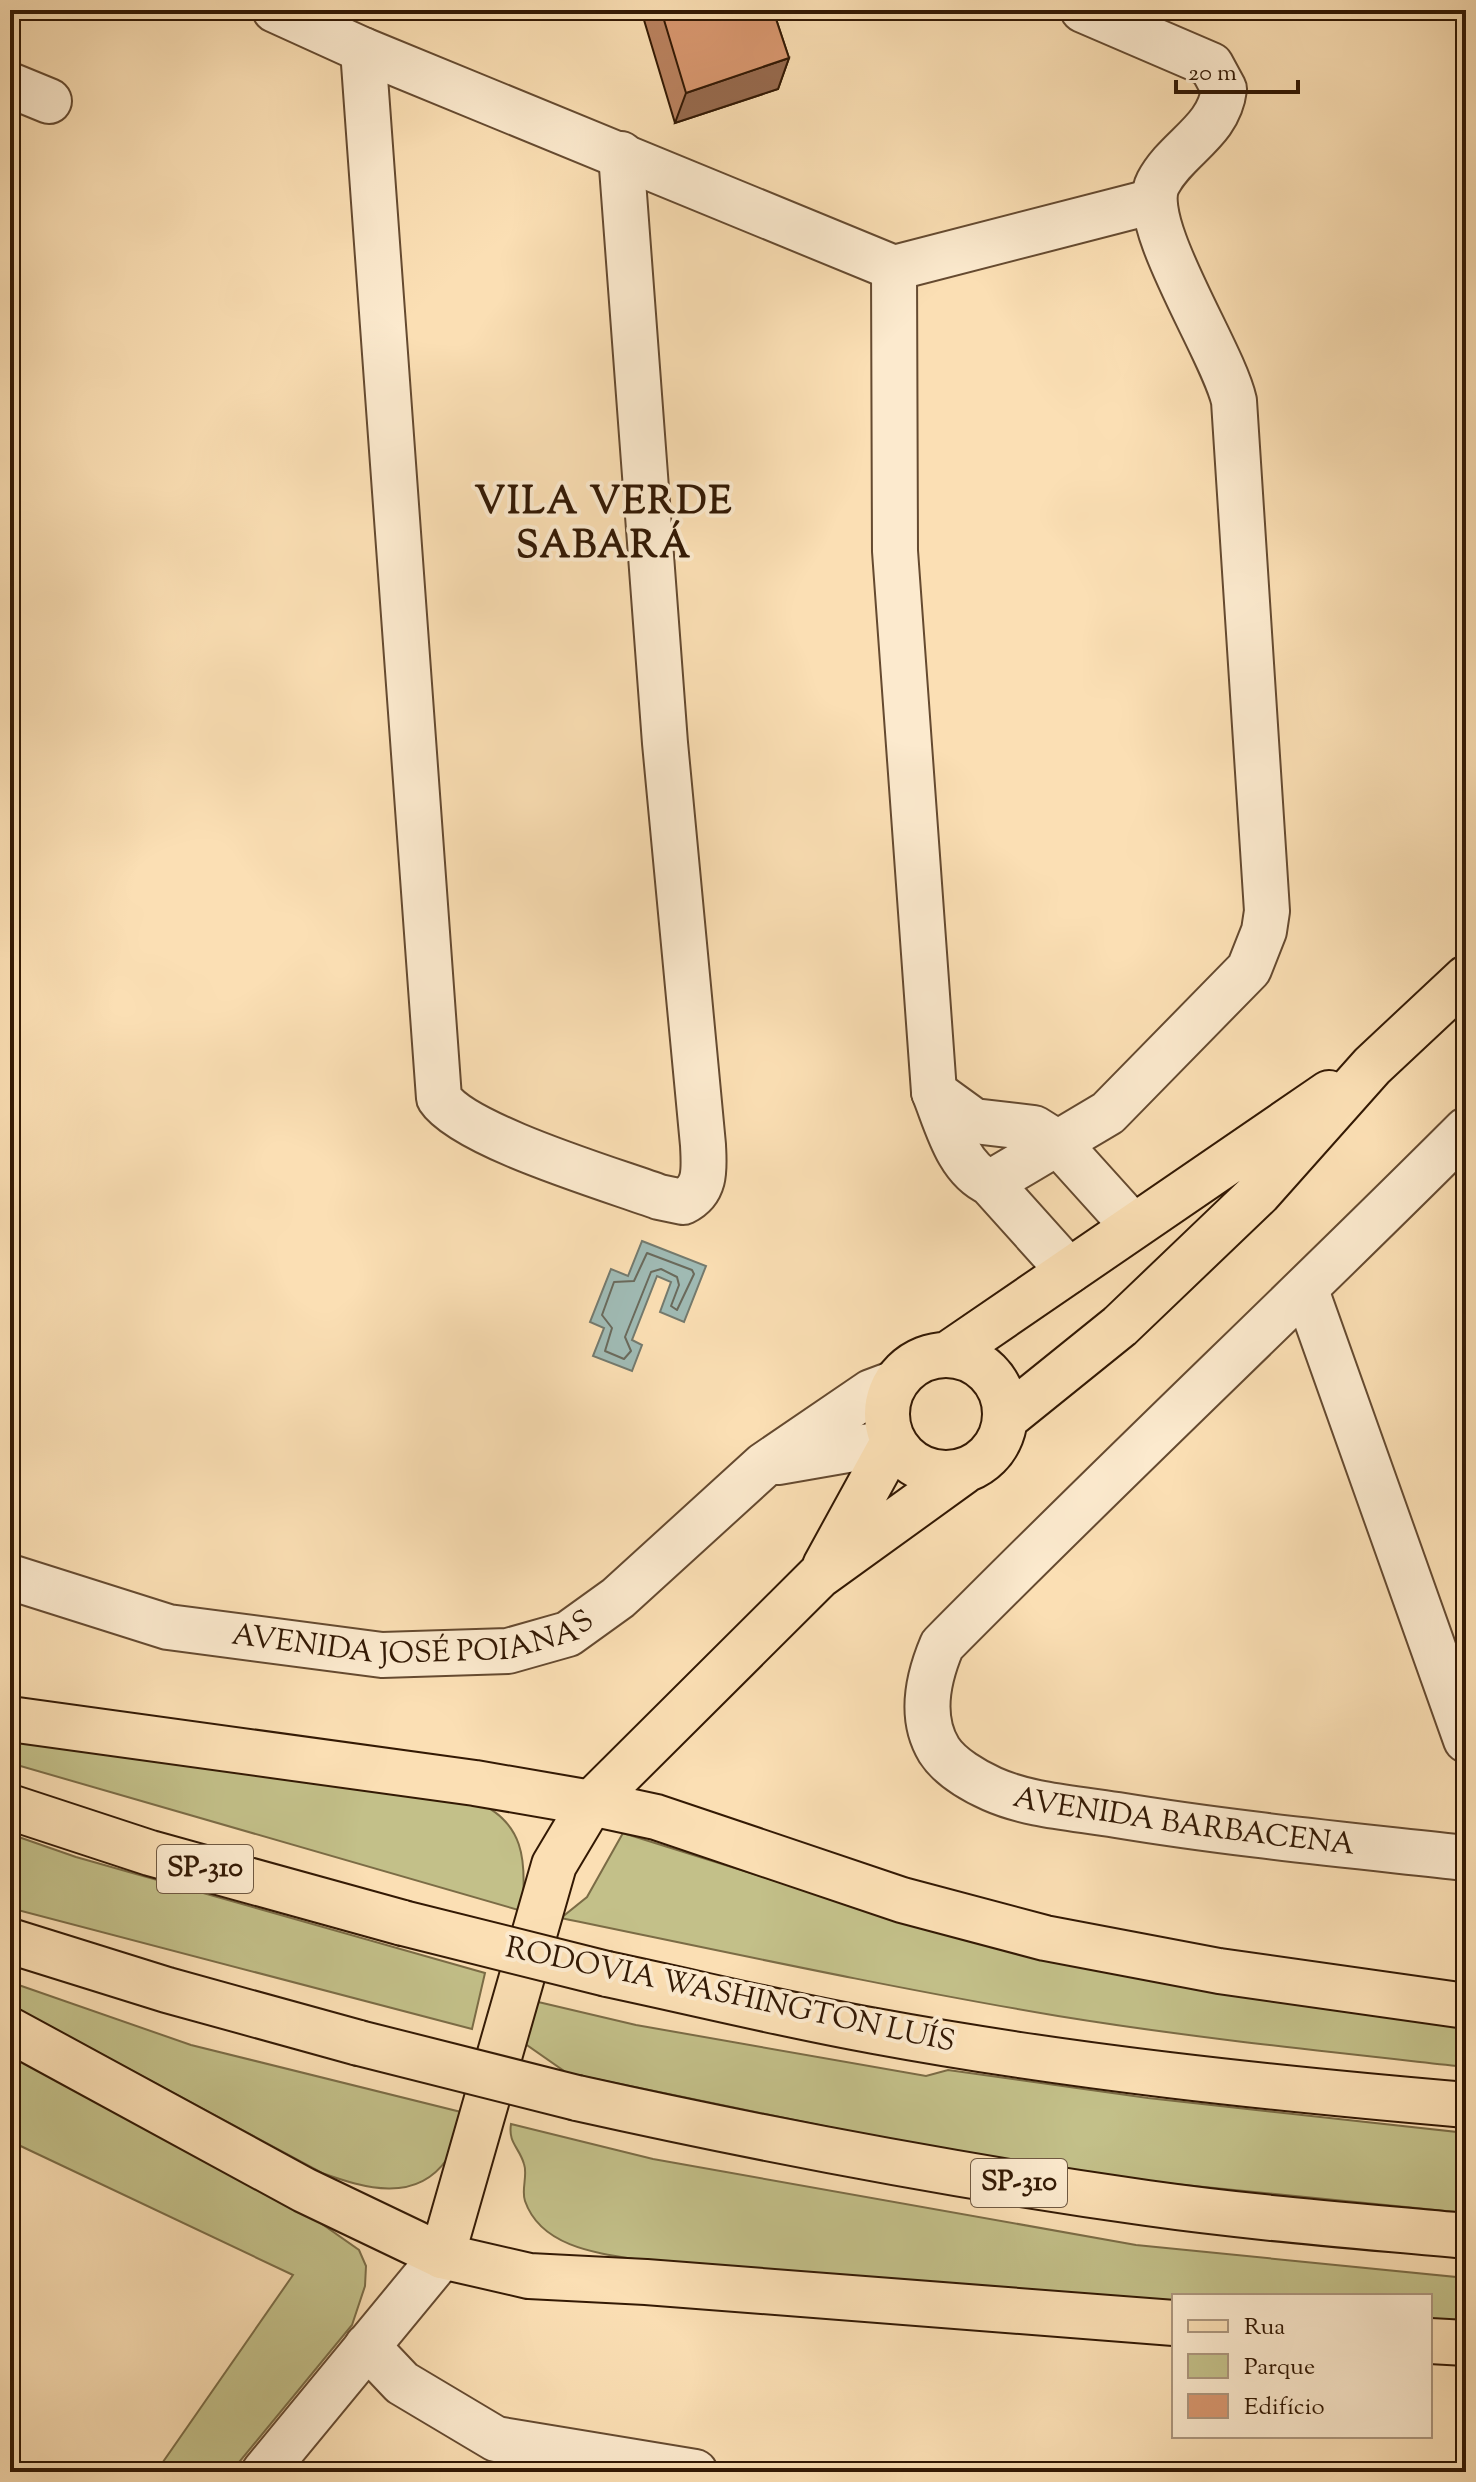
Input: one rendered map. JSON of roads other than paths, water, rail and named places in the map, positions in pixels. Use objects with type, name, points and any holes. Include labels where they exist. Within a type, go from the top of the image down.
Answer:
[{"type":"main road","points":[[1006,1418],[1120,1326],[1259,1193],[1372,1066],[1466,978]]},
{"type":"main road","points":[[948,1354],[1132,1225],[1372,1066]]},
{"type":"main road","points":[[1120,1326],[1148,1287],[1153,1267],[1149,1249],[1132,1225]]},
{"type":"main road","points":[[442,2256],[554,1865],[591,1803],[819,1576],[992,1452],[1002,1436],[1006,1418],[1003,1394],[990,1374],[971,1360],[948,1354],[927,1357],[908,1367],[895,1383],[888,1414],[893,1442],[910,1463],[935,1474],[963,1472]]},
{"type":"main road","points":[[819,1576],[893,1442]]},
{"type":"main road","points":[[10,1719],[475,1783],[591,1803],[656,1817],[902,1900],[1045,1938],[1219,1971],[1466,2006]]},
{"type":"main road","name":"RODOVIA WASHINGTON LUÍS","points":[[10,1807],[150,1853],[403,1923],[607,1974],[874,2031],[1068,2062],[1277,2088],[1466,2105]]},
{"type":"main road","name":"SP-310","points":[[10,1941],[167,1990],[359,2043],[577,2098],[762,2139],[1150,2203],[1466,2236]]},
{"type":"main road","points":[[10,2030],[304,2190],[442,2256],[529,2276],[646,2282],[1172,2323]]},
{"type":"main road","points":[[1432,2341],[1466,2343]]},
{"type":"street","points":[[275,10],[363,50],[894,268],[1154,201]]},
{"type":"street","points":[[990,1183],[1108,1113],[1249,969],[1264,931],[1267,911],[1234,401],[1215,348],[1154,217],[1157,183],[1217,117],[1224,89],[1211,65],[1083,10]]},
{"type":"street","points":[[363,50],[439,1098],[448,1111],[485,1132],[659,1197],[683,1202],[699,1188],[704,1173],[703,1145],[665,743],[621,154]]},
{"type":"street","points":[[894,268],[895,551],[934,1092],[966,1163],[977,1177],[990,1183],[1069,1271]]},
{"type":"street","points":[[934,1092],[974,1121],[1034,1128],[1058,1143],[1132,1225]]},
{"type":"street","points":[[1466,1130],[1306,1290],[1466,1740]]},
{"type":"street","name":"AVENIDA BARBACENA","points":[[1306,1290],[1098,1487],[942,1645],[929,1686],[927,1708],[930,1731],[940,1752],[960,1771],[992,1790],[1027,1800],[1203,1829],[1466,1858]]},
{"type":"street","name":"AVENIDA JOSÉ POIANAS","points":[[10,1577],[168,1627],[382,1655],[508,1651],[568,1634],[618,1598],[764,1465],[871,1392],[895,1383]]},
{"type":"street","points":[[764,1465],[893,1442]]},
{"type":"street","points":[[264,2472],[442,2256]]},
{"type":"street","points":[[367,2346],[402,2383],[492,2456],[695,2472]]},
{"type":"water","points":[[642,1241],[706,1266],[684,1322],[660,1312],[671,1282],[657,1276],[632,1340],[642,1345],[632,1371],[593,1356],[604,1328],[590,1322],[611,1269],[628,1276]]},
{"type":"district","name":"VILA VERDE SABARÁ","points":[[604,526]]}]
